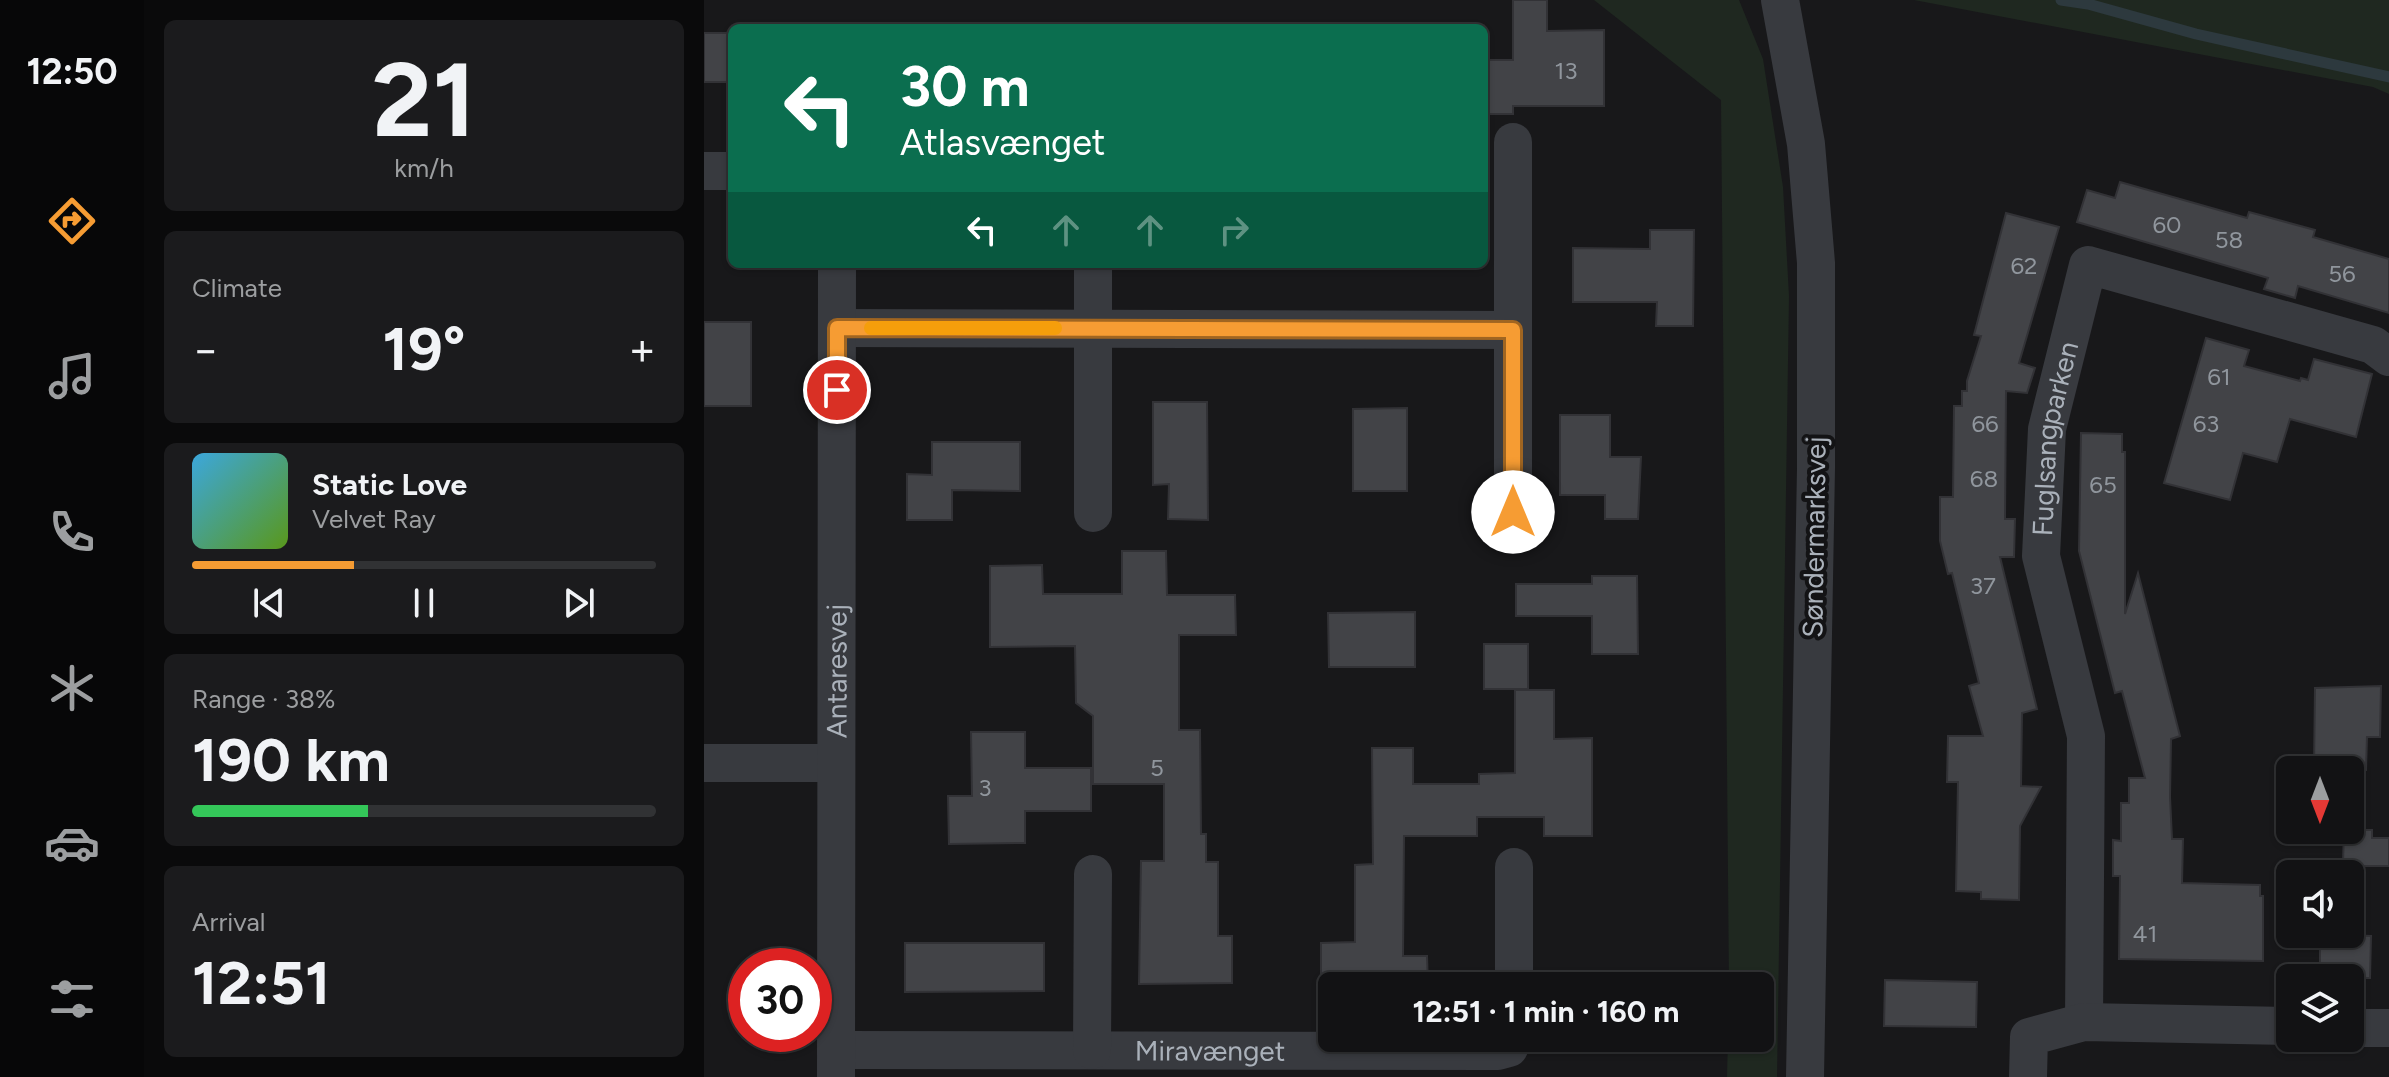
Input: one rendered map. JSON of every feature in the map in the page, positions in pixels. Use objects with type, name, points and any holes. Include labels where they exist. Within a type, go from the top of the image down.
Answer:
[{"type":"street","name":"Søndermarksvej","points":[[1780,0],[1806,144],[1816,263],[1816,468],[1805,1077]]},
{"type":"street","points":[[1513,142],[1513,512]]},
{"type":"street","points":[[704,171],[728,171]]},
{"type":"street","name":"Fuglsangparken","points":[[2084,1022],[2086,736],[2041,556],[2047,429],[2088,265],[2373,345],[2389,357]]},
{"type":"street","name":"Antaresvej","points":[[836,1063],[837,268]]},
{"type":"street","points":[[1093,268],[1093,513]]},
{"type":"street","points":[[837,328],[1513,330]]},
{"type":"street","points":[[704,763],[836,763]]},
{"type":"street","points":[[1514,867],[1514,972]]},
{"type":"street","points":[[1092,1050],[1093,874]]},
{"type":"street","points":[[2028,1077],[2029,1037],[2084,1022],[2276,1026]]},
{"type":"street","points":[[2364,1028],[2389,1028]]},
{"type":"street","name":"Miravænget","points":[[836,1063],[1092,1050],[1318,1051]]},
{"type":"shaded area","points":[[1594,0],[1739,0],[1763,59],[1783,187],[1789,296],[1777,1077],[1727,1077],[1728,1052],[1774,1052],[1774,972],[1729,972],[1721,100]]},
{"type":"shaded area","points":[[1914,0],[2389,0],[2389,94],[2373,87]]},
{"type":"building","points":[[1513,0],[1547,0],[1547,31],[1604,30],[1604,106],[1513,106],[1513,114],[1488,114],[1488,60],[1513,60]]},
{"type":"building","points":[[704,33],[728,33],[728,82],[704,82]]},
{"type":"building","points":[[2120,182],[2247,218],[2249,212],[2315,230],[2313,237],[2389,259],[2389,313],[2298,286],[2295,298],[2264,289],[2268,278],[2077,222],[2087,190],[2115,198]]},
{"type":"building","points":[[2006,213],[2059,227],[2019,363],[2035,368],[2027,393],[2006,391],[2005,519],[2015,519],[2014,557],[2000,557],[2037,709],[2022,713],[2021,786],[2041,787],[2020,826],[2019,900],[1981,899],[1981,892],[1956,891],[1958,782],[1947,782],[1948,736],[1983,736],[1969,686],[1979,683],[1952,573],[1948,574],[1940,541],[1940,497],[1953,497],[1954,406],[1962,406],[1962,391],[1967,391],[1967,381],[1981,336],[1974,335]]},
{"type":"building","points":[[1650,230],[1694,230],[1693,326],[1656,326],[1657,302],[1573,302],[1573,248],[1650,249]]},
{"type":"building","points":[[704,322],[751,322],[751,406],[704,406]]},
{"type":"building","points":[[2206,338],[2249,350],[2244,366],[2300,381],[2301,378],[2308,380],[2314,359],[2372,374],[2356,437],[2290,419],[2277,462],[2243,453],[2230,500],[2164,483]]},
{"type":"building","points":[[1153,402],[1207,402],[1208,520],[1168,519],[1169,484],[1153,485]]},
{"type":"building","points":[[1407,408],[1407,491],[1353,491],[1353,409]]},
{"type":"building","points":[[1560,415],[1610,415],[1610,457],[1641,457],[1638,519],[1605,519],[1605,495],[1560,495]]},
{"type":"building","points":[[2081,433],[2122,434],[2122,452],[2125,452],[2125,614],[2138,573],[2180,736],[2171,739],[2170,797],[2172,839],[2183,839],[2182,883],[2260,885],[2260,896],[2263,896],[2263,961],[2119,959],[2120,876],[2113,876],[2113,840],[2121,841],[2121,803],[2129,803],[2129,778],[2145,778],[2122,691],[2115,693],[2079,551]]},
{"type":"building","points":[[932,442],[1020,442],[1020,491],[952,490],[952,520],[907,520],[907,474],[932,475]]},
{"type":"building","points":[[1122,551],[1166,551],[1167,595],[1235,595],[1236,635],[1179,635],[1179,730],[1200,730],[1201,834],[1206,834],[1206,862],[1218,862],[1218,936],[1232,936],[1232,983],[1139,984],[1141,861],[1164,861],[1164,784],[1093,784],[1093,716],[1076,703],[1075,646],[990,647],[990,566],[1042,565],[1043,594],[1122,594]]},
{"type":"building","points":[[1592,576],[1637,576],[1638,654],[1592,654],[1592,616],[1516,616],[1516,584],[1592,584]]},
{"type":"building","points":[[1415,612],[1415,667],[1329,667],[1328,613]]},
{"type":"building","points":[[1484,644],[1528,644],[1528,689],[1484,689]]},
{"type":"building","points":[[2381,686],[2380,737],[2367,737],[2366,770],[2364,756],[2314,756],[2315,688]]},
{"type":"building","points":[[1515,690],[1554,690],[1554,739],[1592,738],[1592,836],[1544,836],[1544,817],[1477,817],[1477,836],[1404,836],[1403,956],[1427,956],[1428,972],[1321,972],[1321,943],[1355,942],[1355,865],[1373,864],[1372,748],[1413,748],[1413,784],[1479,784],[1479,774],[1515,773]]},
{"type":"building","points":[[971,732],[1025,732],[1025,768],[1091,768],[1091,811],[1025,811],[1025,843],[949,844],[948,796],[972,796]]},
{"type":"building","points":[[2364,830],[2372,830],[2372,838],[2389,838],[2389,866],[2364,866],[2364,860],[2343,860],[2344,844],[2364,844]]},
{"type":"building","points":[[2364,936],[2371,936],[2370,978],[2364,978],[2364,964],[2320,964],[2320,948],[2364,948]]},
{"type":"building","points":[[905,943],[1044,943],[1044,991],[905,992]]},
{"type":"building","points":[[1885,980],[1977,982],[1976,1027],[1884,1026]]},
{"type":"waterway","points":[[2061,0],[2389,77]]},
{"type":"slow traffic","points":[[871,328],[1055,328]]},
{"type":"route","points":[[837,390],[837,328],[1513,330],[1513,512]]}]
